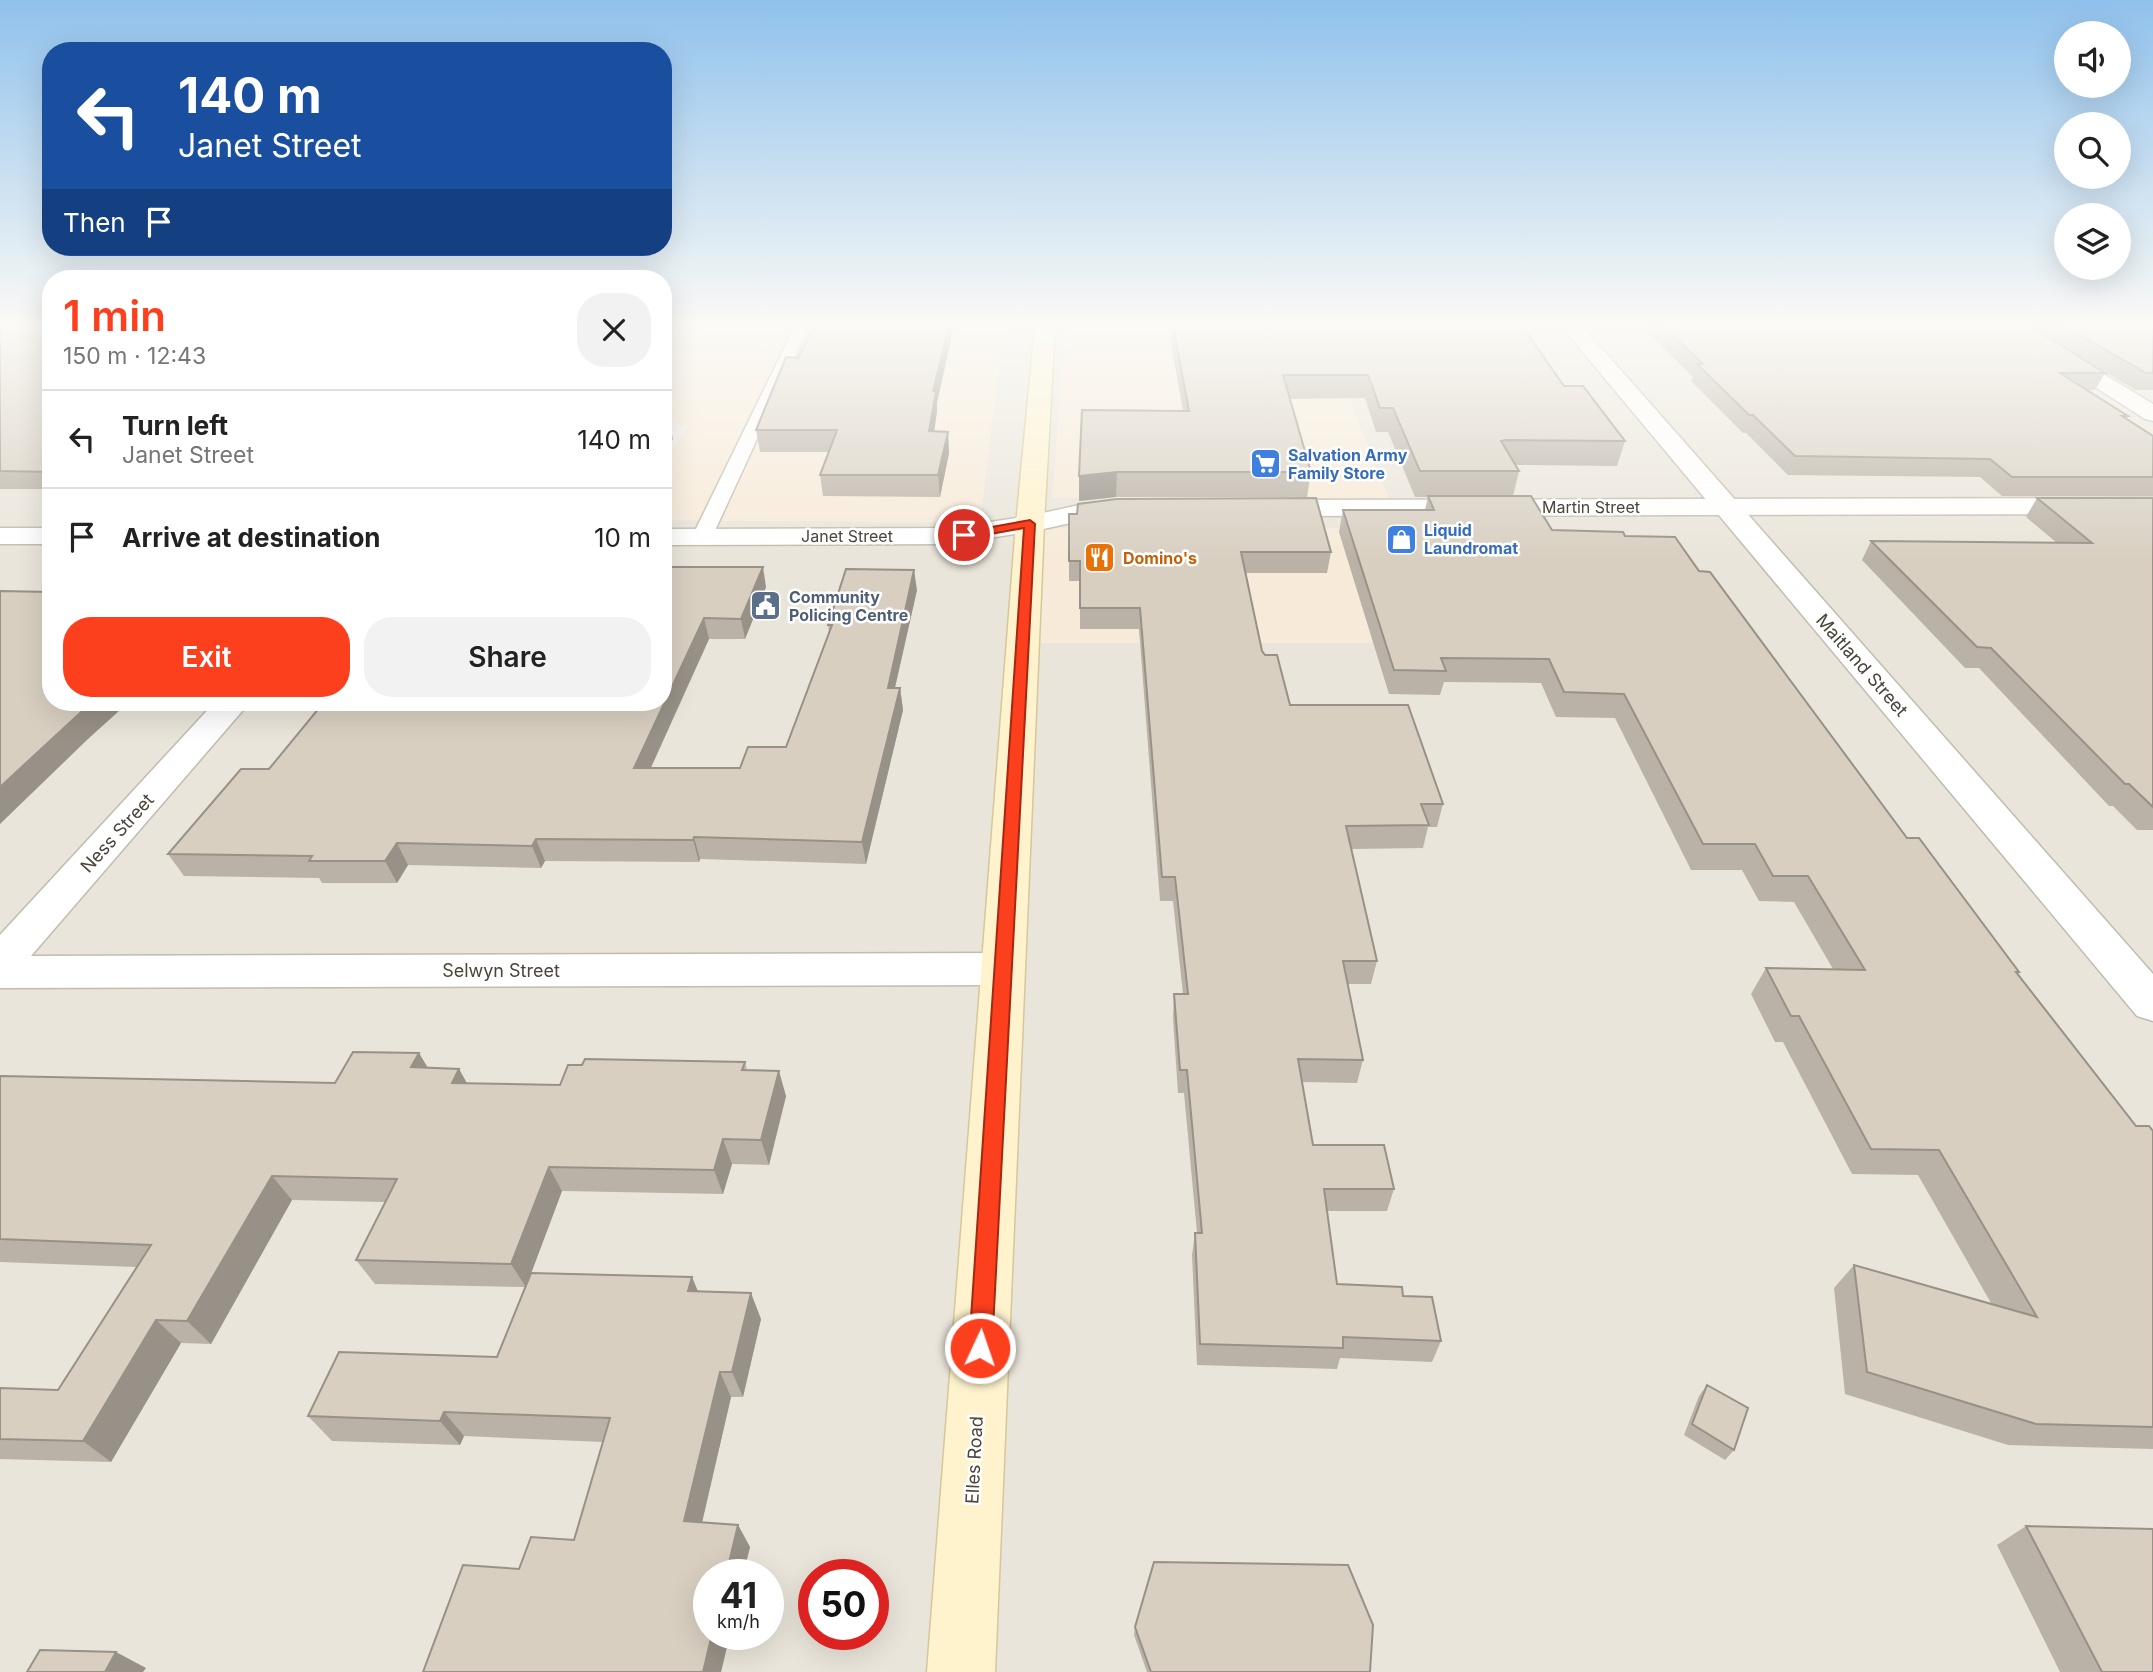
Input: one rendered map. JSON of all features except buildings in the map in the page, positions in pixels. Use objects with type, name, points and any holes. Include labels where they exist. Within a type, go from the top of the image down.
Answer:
[{"type":"main road","name":"Elles Road","points":[[961,1672],[1039,404]]},
{"type":"street","name":"Maitland Street","points":[[1638,404],[2153,1004]]},
{"type":"street","points":[[2137,404],[2153,414]]},
{"type":"street","name":"Martin Street","points":[[1246,508],[2153,506]]},
{"type":"street","points":[[1030,524],[1084,512],[1154,508]]},
{"type":"street","name":"Janet Street","points":[[672,537],[951,536],[1030,524]]},
{"type":"street","points":[[0,536],[42,536]]},
{"type":"street","name":"Ness Street","points":[[0,963],[225,711]]},
{"type":"street","name":"Selwyn Street","points":[[0,972],[1003,969]]},
{"type":"lane","points":[[702,537],[765,404]]},
{"type":"shaded area","points":[[0,404],[42,404],[42,711],[672,711],[672,520],[979,522],[994,404],[1060,404],[1053,498],[1388,497],[1350,404],[2153,404],[2153,1672],[0,1672]]},
{"type":"shaded area","points":[[672,404],[994,404],[980,522],[672,520],[672,450],[688,425],[672,424]]},
{"type":"shaded area","points":[[1060,404],[1350,404],[1388,498],[1052,498]]},
{"type":"shaded area","points":[[1039,528],[1449,528],[1504,643],[1034,643]]},
{"type":"place","name":"Salvation Army Family Store","points":[[1265,464]]},
{"type":"place","name":"Liquid Laundromat","points":[[1401,539]]},
{"type":"place","name":"Domino's","points":[[1100,558]]},
{"type":"place","name":"Community Policing Centre","points":[[766,606]]},
{"type":"route","points":[[964,535],[1030,524],[980,1348]]}]
